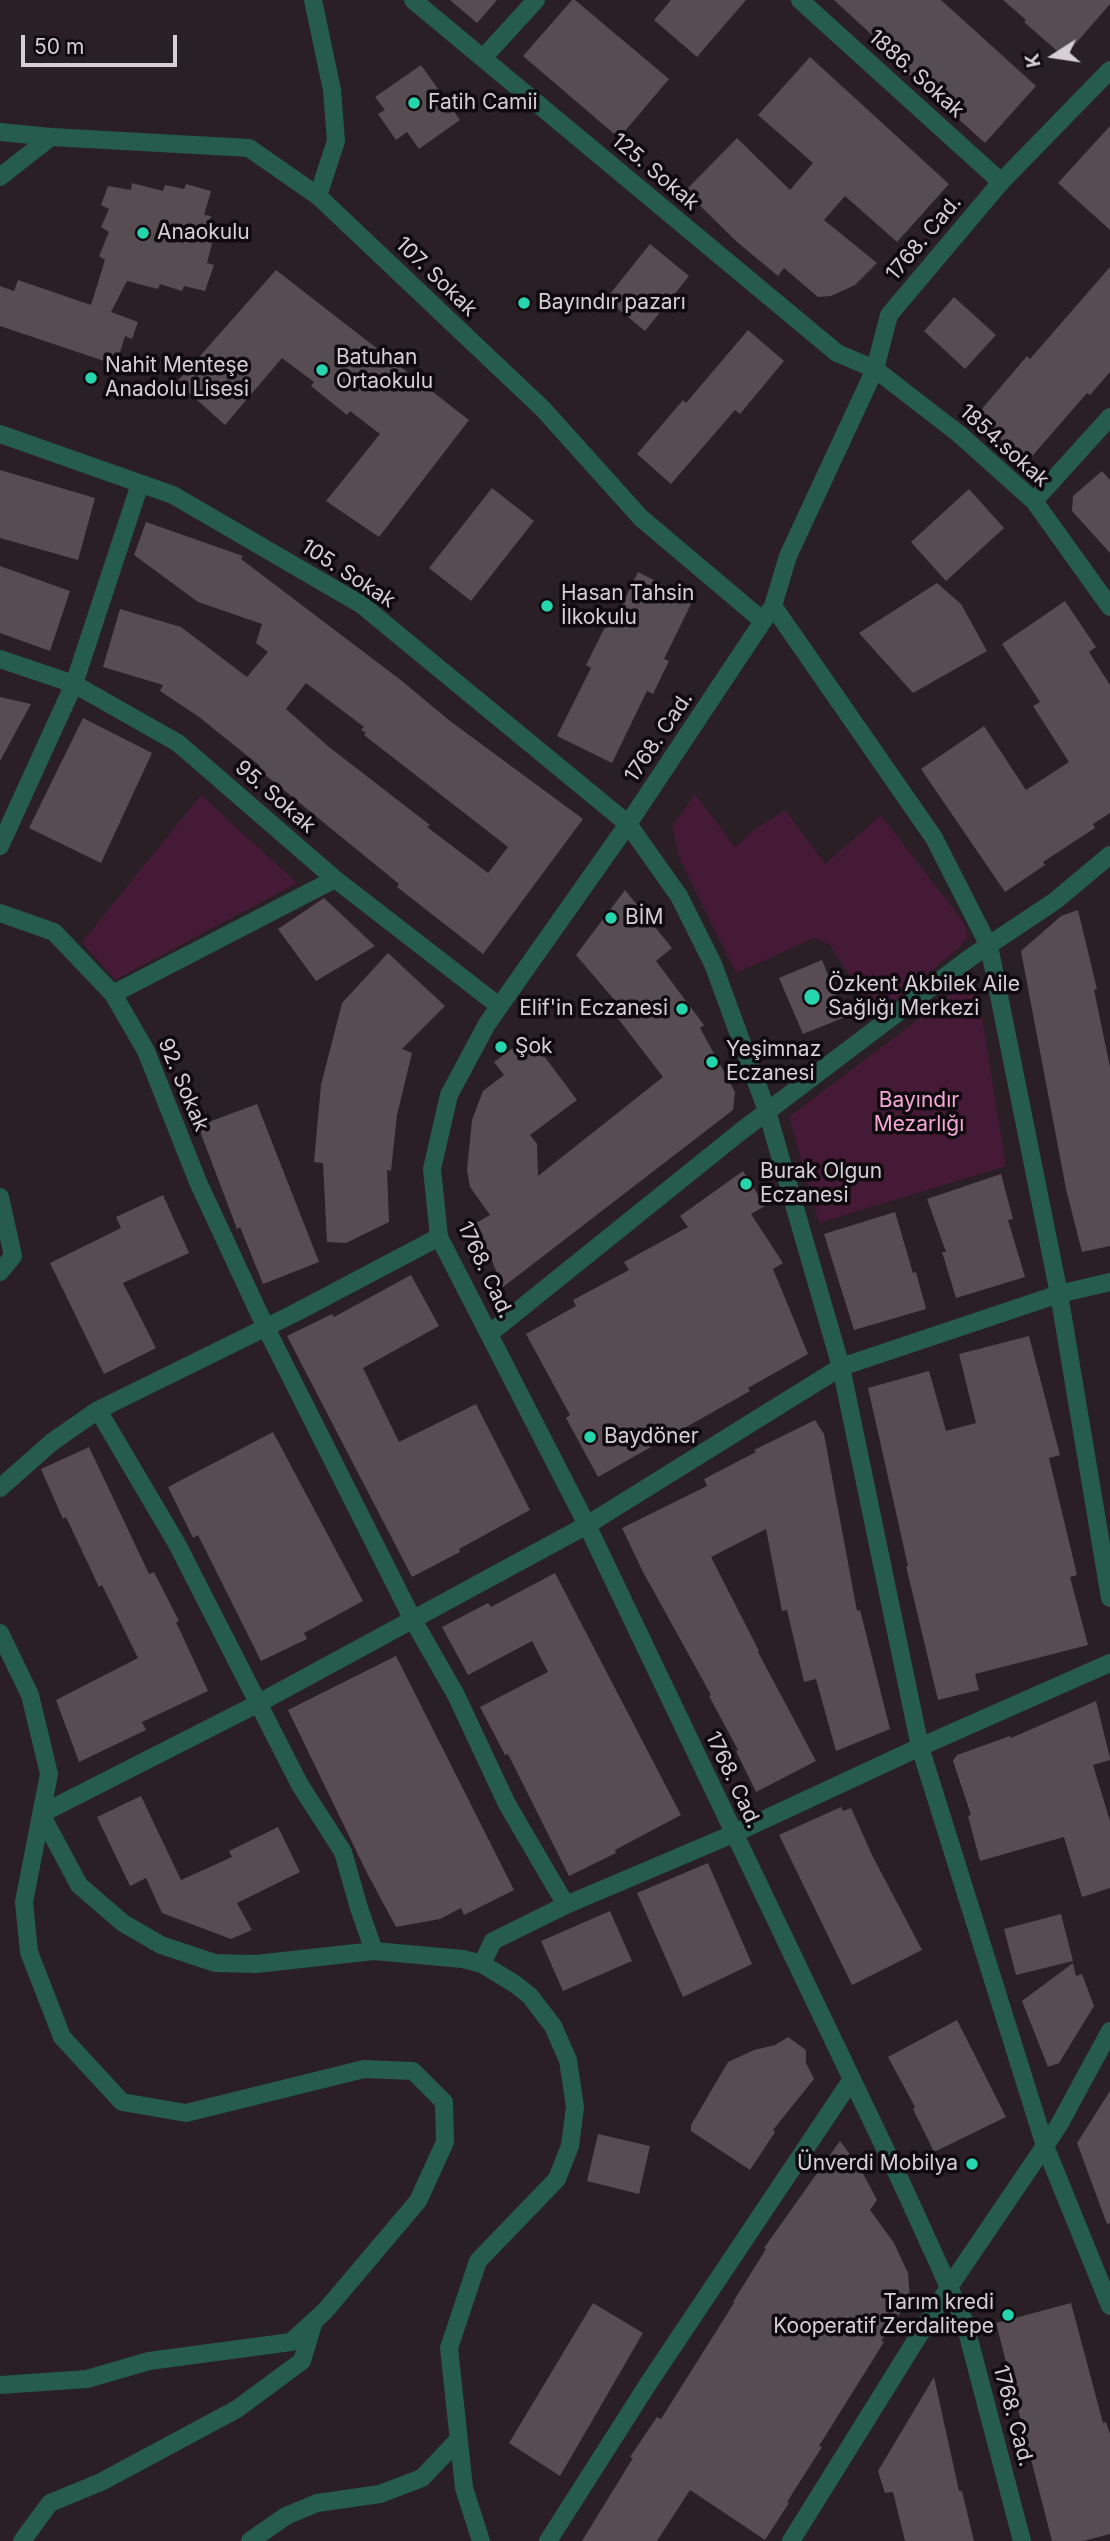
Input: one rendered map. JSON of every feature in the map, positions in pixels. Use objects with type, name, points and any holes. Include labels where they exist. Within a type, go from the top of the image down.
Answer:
[{"type":"street","points":[[313,0],[332,90],[336,141],[318,196]]},
{"type":"street","name":"125. Sokak","points":[[413,0],[837,353],[875,369]]},
{"type":"street","points":[[483,58],[536,0]]},
{"type":"street","name":"1886. Sokak","points":[[800,0],[1001,183]]},
{"type":"street","name":"1768. Cad.","points":[[1022,2541],[964,2320],[587,1525],[439,1237],[432,1169],[449,1095],[499,1006],[628,824],[768,613],[788,556],[875,369],[889,315],[1001,183],[1110,70]]},
{"type":"street","name":"107. Sokak","points":[[0,132],[249,148],[318,196],[543,409],[641,517],[768,613],[934,838],[989,946],[1059,1294],[1110,1598]]},
{"type":"street","points":[[0,177],[51,137]]},
{"type":"street","name":"1854.sokak","points":[[875,369],[959,433],[1034,500],[1110,607]]},
{"type":"street","points":[[1034,500],[1110,417]]},
{"type":"street","name":"105. Sokak","points":[[0,434],[173,495],[362,605],[628,824],[679,896],[713,964],[767,1111],[841,1367],[920,1747],[1045,2146],[1110,2306]]},
{"type":"street","points":[[0,846],[74,684],[140,484]]},
{"type":"street","name":"95. Sokak","points":[[0,659],[74,684],[178,743],[335,879],[499,1006]]},
{"type":"street","points":[[489,1334],[767,1111],[971,957],[1055,901],[1110,855]]},
{"type":"street","points":[[113,994],[335,879]]},
{"type":"street","name":"92. Sokak","points":[[0,913],[54,932],[113,994],[146,1051],[198,1182],[265,1326],[413,1620],[456,1695],[507,1804],[566,1905]]},
{"type":"street","points":[[0,1197],[13,1256],[0,1272]]},
{"type":"street","points":[[0,1488],[52,1442],[98,1410],[295,1313],[439,1237]]},
{"type":"street","points":[[41,1814],[257,1704],[587,1525],[841,1367],[1059,1294],[1110,1282]]},
{"type":"street","points":[[98,1410],[177,1544],[300,1785],[344,1852],[374,1951]]},
{"type":"street","points":[[0,1633],[30,1695],[49,1774],[24,1902],[29,1952],[62,2037],[122,2102],[186,2113],[364,2069],[413,2071],[444,2102],[445,2142],[418,2201],[314,2321],[291,2343],[149,2361],[87,2379],[0,2385]]},
{"type":"street","points":[[482,1964],[493,1941],[566,1905],[1110,1663]]},
{"type":"street","points":[[41,1814],[79,1885],[123,1923],[161,1945],[215,1963],[256,1964],[374,1951],[463,1958],[482,1964],[507,1978],[530,1996],[553,2026],[568,2060],[575,2107],[570,2146],[557,2179],[478,2260],[449,2348],[464,2488],[481,2541]]},
{"type":"street","points":[[791,2541],[949,2287],[1059,2125],[1110,2032]]},
{"type":"street","points":[[548,2541],[852,2079]]},
{"type":"street","points":[[22,2541],[50,2503],[101,2482],[237,2409],[302,2361],[314,2321]]},
{"type":"street","points":[[250,2541],[286,2516],[317,2503],[380,2494],[422,2478],[459,2439]]},
{"type":"green space","points":[[695,794],[735,847],[757,828],[785,810],[825,864],[881,815],[964,923],[968,937],[958,949],[875,1017],[830,945],[814,938],[736,973],[679,857],[672,826]]},
{"type":"green space","points":[[201,795],[297,883],[115,980],[82,942]]},
{"type":"green space","name":"Bayındır Mezarlığı","points":[[966,983],[980,1005],[1006,1166],[819,1223],[789,1117]]},
{"type":"building","points":[[450,0],[497,0],[477,23]]},
{"type":"building","points":[[572,0],[669,79],[619,138],[523,56]]},
{"type":"building","points":[[671,0],[746,0],[697,57],[654,20]]},
{"type":"building","points":[[834,0],[941,0],[1036,86],[985,143],[893,60],[896,57]]},
{"type":"building","points":[[1003,0],[1110,0],[1110,4],[1064,57]]},
{"type":"building","points":[[810,57],[949,184],[897,242],[845,196],[824,220],[877,263],[855,285],[831,296],[818,297],[784,268],[778,276],[737,242],[685,191],[737,138],[790,190],[813,163],[758,115]]},
{"type":"building","name":"Fatih Camii","points":[[421,65],[460,120],[419,149],[407,132],[396,140],[378,114],[385,110],[375,97]]},
{"type":"building","points":[[1110,126],[1110,230],[1058,183]]},
{"type":"building","points":[[132,183],[163,191],[165,185],[184,189],[186,184],[211,191],[204,215],[211,216],[205,240],[213,240],[207,263],[214,265],[205,291],[184,286],[182,291],[160,284],[158,289],[127,281],[111,312],[138,322],[132,339],[125,336],[116,365],[0,326],[0,286],[14,291],[18,280],[91,305],[105,260],[99,256],[109,232],[101,227],[109,209],[101,205],[108,186],[131,190]]},
{"type":"building","points":[[650,244],[689,276],[645,331],[606,299]]},
{"type":"building","points":[[1110,267],[1110,372],[1090,395],[1087,393],[1027,462],[975,417],[1027,356],[1030,359]]},
{"type":"building","points":[[276,270],[469,420],[379,537],[326,501],[380,434],[350,411],[347,415],[311,386],[314,382],[282,358],[225,425],[177,382]]},
{"type":"building","points":[[954,297],[996,335],[965,369],[924,331]]},
{"type":"building","points":[[748,330],[784,361],[740,414],[735,410],[671,484],[637,454],[683,400],[686,403]]},
{"type":"building","points":[[0,470],[95,498],[78,560],[0,538]]},
{"type":"building","points":[[1102,471],[1110,480],[1110,553],[1072,511],[1073,496]]},
{"type":"building","points":[[492,488],[534,521],[471,601],[429,568]]},
{"type":"building","points":[[969,489],[1004,528],[946,581],[911,542]]},
{"type":"building","points":[[146,522],[243,556],[241,559],[402,681],[450,721],[583,819],[483,954],[397,887],[399,884],[258,769],[260,766],[199,717],[160,691],[163,685],[103,667],[120,609],[181,627],[247,677],[268,652],[256,643],[262,624],[198,602],[134,555]],"holes":[[[306,683],[364,727],[361,730],[366,733],[364,735],[508,847],[488,873],[427,827],[430,825],[329,747],[286,709]]]},
{"type":"building","points":[[0,566],[70,591],[50,651],[0,633]]},
{"type":"building","points":[[638,572],[693,600],[664,659],[669,661],[653,694],[647,691],[612,763],[557,736],[591,668],[586,665],[609,619],[614,621]]},
{"type":"building","points":[[937,583],[961,604],[987,651],[913,693],[859,633]]},
{"type":"building","points":[[1065,601],[1096,647],[1089,652],[1110,685],[1110,813],[1093,824],[1095,828],[1043,862],[1045,865],[1005,892],[921,769],[984,726],[1026,790],[1069,762],[1033,706],[1040,702],[1002,644]]},
{"type":"building","points":[[0,697],[31,704],[0,761]]},
{"type":"building","points":[[83,718],[152,753],[101,863],[29,828]]},
{"type":"building","points":[[625,890],[672,948],[656,961],[704,1025],[700,1028],[735,1092],[733,1110],[503,1287],[476,1223],[490,1215],[470,1187],[467,1170],[472,1120],[483,1091],[504,1075],[494,1062],[529,1036],[577,1100],[530,1135],[537,1144],[538,1176],[663,1077],[616,1016],[623,1010],[576,955]]},
{"type":"building","points":[[324,898],[375,946],[316,981],[278,929]]},
{"type":"building","points":[[1078,910],[1097,989],[1094,990],[1110,1067],[1110,1246],[1082,1252],[1066,1189],[1021,951],[1061,916]]},
{"type":"building","points":[[388,953],[445,1006],[402,1049],[412,1053],[397,1115],[391,1171],[387,1170],[389,1222],[346,1243],[327,1242],[323,1163],[314,1162],[321,1085],[342,1003]]},
{"type":"building","name":"Özkent Akbilek Aile Sağlığı Merkezi","points":[[822,960],[845,1017],[803,1034],[779,978]]},
{"type":"building","points":[[257,1104],[319,1262],[263,1284],[240,1227],[237,1229],[198,1126]]},
{"type":"building","points":[[743,1171],[765,1206],[751,1214],[783,1263],[773,1269],[808,1354],[748,1388],[750,1391],[598,1477],[566,1418],[570,1415],[526,1334],[576,1306],[573,1300],[629,1270],[624,1262],[688,1227],[680,1216]]},
{"type":"building","points":[[1001,1174],[1013,1219],[1008,1220],[1025,1277],[956,1298],[942,1252],[946,1252],[927,1199]]},
{"type":"building","points":[[163,1195],[189,1253],[123,1283],[156,1348],[104,1374],[50,1263],[121,1228],[116,1217]]},
{"type":"building","points":[[895,1212],[926,1309],[854,1330],[824,1234]]},
{"type":"building","points":[[411,1275],[439,1326],[363,1368],[399,1442],[476,1404],[530,1510],[412,1577],[287,1336],[332,1314],[334,1317]]},
{"type":"building","points":[[1029,1336],[1060,1455],[1049,1458],[1077,1575],[1070,1577],[1088,1645],[975,1674],[979,1690],[938,1700],[868,1388],[929,1371],[946,1431],[976,1423],[959,1354]]},
{"type":"building","points":[[815,1420],[824,1434],[857,1611],[860,1610],[890,1729],[836,1751],[816,1679],[804,1682],[787,1610],[782,1611],[766,1529],[711,1557],[816,1761],[756,1792],[736,1751],[738,1750],[709,1696],[711,1695],[643,1572],[622,1528],[707,1486],[704,1479],[756,1452],[754,1450]]},
{"type":"building","points":[[273,1432],[363,1601],[304,1633],[307,1639],[261,1661],[198,1535],[193,1538],[168,1487]]},
{"type":"building","points":[[89,1447],[149,1574],[154,1572],[179,1621],[176,1622],[208,1691],[142,1722],[146,1730],[79,1762],[56,1700],[138,1658],[102,1585],[99,1587],[66,1517],[63,1519],[41,1469]]},
{"type":"building","points":[[555,1573],[681,1815],[615,1850],[616,1853],[569,1876],[508,1754],[505,1755],[480,1707],[548,1672],[532,1641],[468,1675],[442,1627],[488,1603],[491,1607]]},
{"type":"building","points":[[396,1656],[514,1890],[464,1915],[461,1908],[440,1919],[396,1927],[288,1710]]},
{"type":"building","points":[[1096,1701],[1110,1758],[1093,1765],[1110,1821],[1110,1888],[1082,1897],[1064,1837],[980,1861],[968,1816],[971,1815],[953,1761],[957,1755],[1010,1736],[1011,1738]]},
{"type":"building","points":[[141,1796],[181,1880],[232,1857],[229,1851],[278,1827],[300,1872],[237,1903],[252,1930],[231,1939],[162,1913],[146,1878],[130,1886],[97,1817]]},
{"type":"building","points":[[841,1807],[843,1811],[851,1808],[872,1855],[922,1950],[852,1985],[779,1835]]},
{"type":"building","points":[[708,1863],[752,1964],[683,1997],[637,1893]]},
{"type":"building","points":[[610,1911],[632,1961],[563,1991],[541,1941]]},
{"type":"building","points":[[1061,1914],[1073,1961],[1016,1975],[1004,1929]]},
{"type":"building","points":[[1073,1963],[1076,1976],[1082,1974],[1094,2006],[1059,2063],[1048,2067],[1022,2001]]},
{"type":"building","points":[[957,2020],[1006,2117],[934,2152],[913,2109],[915,2107],[888,2057]]},
{"type":"building","points":[[788,2037],[806,2050],[806,2063],[814,2079],[773,2130],[775,2132],[750,2170],[691,2131],[691,2125],[728,2062],[754,2050],[775,2045]]},
{"type":"building","points":[[1110,2091],[1110,2223],[1107,2224],[1077,2143]]},
{"type":"building","points":[[598,2134],[650,2146],[639,2194],[587,2181]]},
{"type":"building","points":[[840,2141],[860,2168],[877,2200],[870,2210],[894,2243],[908,2273],[910,2299],[881,2341],[884,2342],[819,2446],[822,2447],[787,2502],[789,2503],[765,2540],[690,2490],[657,2541],[582,2541],[633,2458],[630,2457],[657,2417],[661,2419],[734,2303],[766,2249],[764,2248]]},
{"type":"building","points":[[593,2303],[643,2333],[560,2476],[509,2443]]},
{"type":"building","points":[[1071,2303],[1103,2423],[1106,2422],[1110,2434],[1110,2534],[1083,2541],[1052,2541],[996,2323]]},
{"type":"building","points":[[934,2377],[959,2491],[962,2491],[974,2541],[905,2541],[893,2492],[885,2493],[878,2471]]},
{"type":"place","name":"Fatih Camii","points":[[414,103]]},
{"type":"place","name":"Anaokulu","points":[[143,233]]},
{"type":"place","name":"Bayındır pazarı","points":[[524,303]]},
{"type":"place","name":"Batuhan Ortaokulu","points":[[322,370]]},
{"type":"place","name":"Nahit Menteşe Anadolu Lisesi","points":[[91,378]]},
{"type":"place","name":"Hasan Tahsin İlkokulu","points":[[547,606]]},
{"type":"place","name":"BİM","points":[[611,918]]},
{"type":"place","name":"Özkent Akbilek Aile Sağlığı Merkezi","points":[[812,997]]},
{"type":"place","name":"Elif'in Eczanesi","points":[[682,1009]]},
{"type":"place","name":"Şok","points":[[501,1047]]},
{"type":"place","name":"Yeşimnaz Eczanesi","points":[[712,1062]]},
{"type":"place","name":"Burak Olgun Eczanesi","points":[[746,1184]]},
{"type":"place","name":"Baydöner","points":[[590,1437]]},
{"type":"place","name":"Ünverdi Mobilya","points":[[972,2164]]},
{"type":"place","name":"Tarım kredi Kooperatif Zerdalitepe","points":[[1008,2315]]}]
